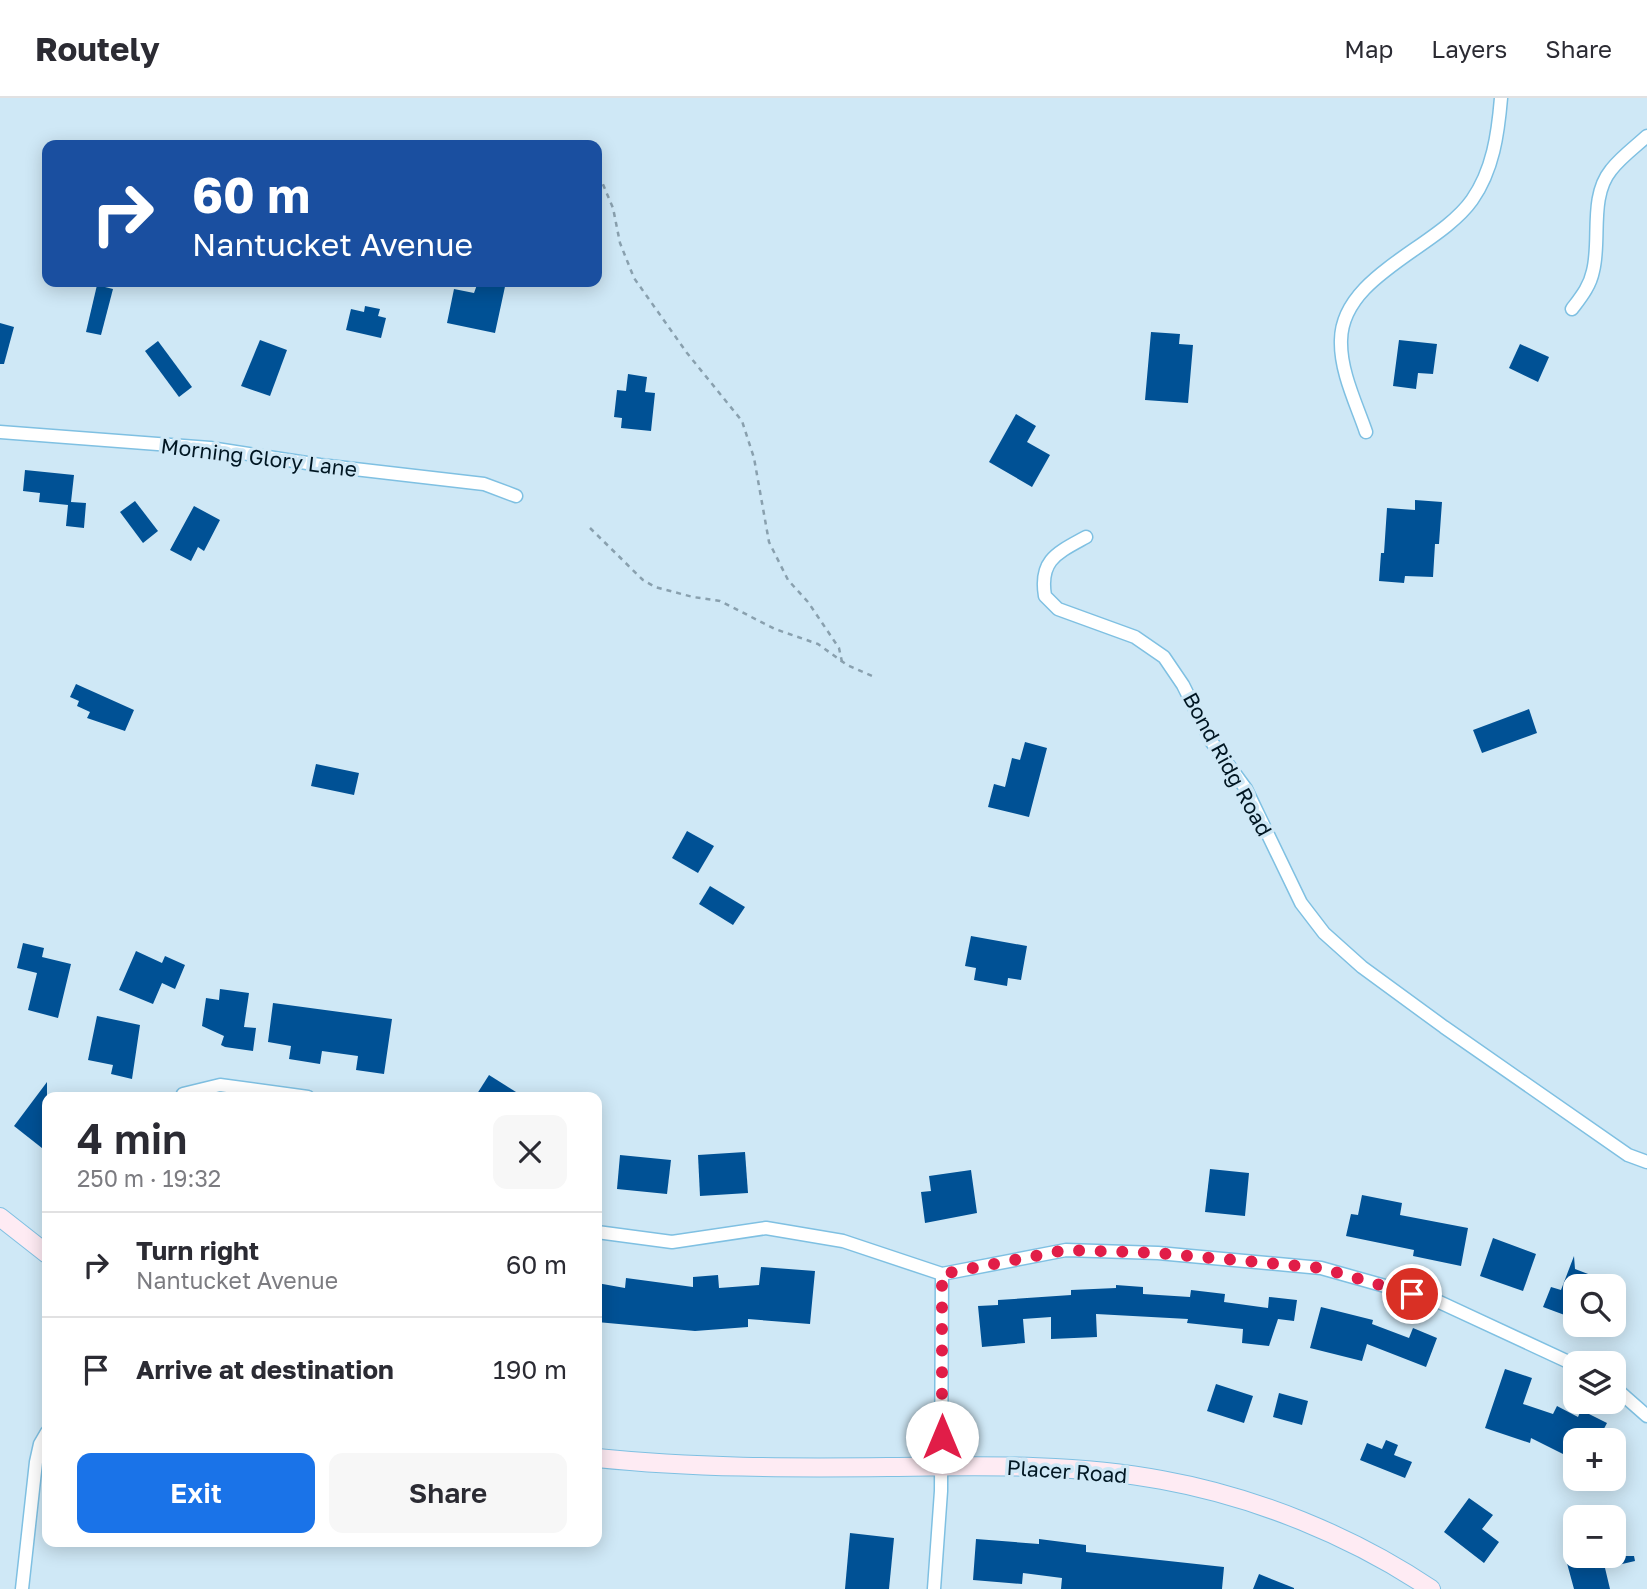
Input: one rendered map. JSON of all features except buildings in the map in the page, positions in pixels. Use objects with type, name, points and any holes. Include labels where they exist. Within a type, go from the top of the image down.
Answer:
[{"type":"main road","points":[[0,1217],[42,1250]]},
{"type":"main road","name":"Placer Road","points":[[602,1459],[643,1463],[786,1468],[942,1466],[1081,1469],[1181,1484],[1251,1503],[1336,1536],[1431,1589]]},
{"type":"street","points":[[1366,432],[1342,358],[1342,328],[1350,305],[1378,277],[1432,238],[1472,200],[1491,161],[1501,98]]},
{"type":"street","points":[[1572,309],[1585,292],[1594,268],[1597,214],[1606,178],[1647,136]]},
{"type":"street","name":"Morning Glory Lane","points":[[0,432],[210,448],[320,465],[484,485],[516,496]]},
{"type":"street","name":"Bond Ridg Road","points":[[1086,537],[1065,548],[1051,560],[1044,575],[1045,596],[1058,609],[1135,637],[1164,657],[1183,685],[1212,741],[1246,789],[1301,903],[1324,933],[1362,967],[1494,1063],[1628,1155],[1647,1162]]},
{"type":"street","points":[[191,1092],[220,1085],[271,1092]]},
{"type":"street","points":[[602,1233],[672,1241],[766,1228],[843,1241],[942,1274],[1066,1250],[1158,1253],[1321,1268],[1435,1300],[1563,1359]]},
{"type":"street","points":[[934,1589],[942,1466],[942,1274]]},
{"type":"street","points":[[1626,1398],[1647,1416]]},
{"type":"street","points":[[22,1589],[36,1462],[42,1441]]},
{"type":"path","points":[[602,182],[613,208],[620,243],[634,278],[687,353],[742,421],[754,458],[769,542],[788,580],[808,602],[839,648],[842,662]]},
{"type":"path","points":[[590,528],[643,580],[655,587],[681,595],[720,601],[775,628],[818,644],[842,662],[872,676]]},
{"type":"route","points":[[942,1437],[942,1274],[1066,1250],[1158,1253],[1321,1268],[1412,1294]]}]
